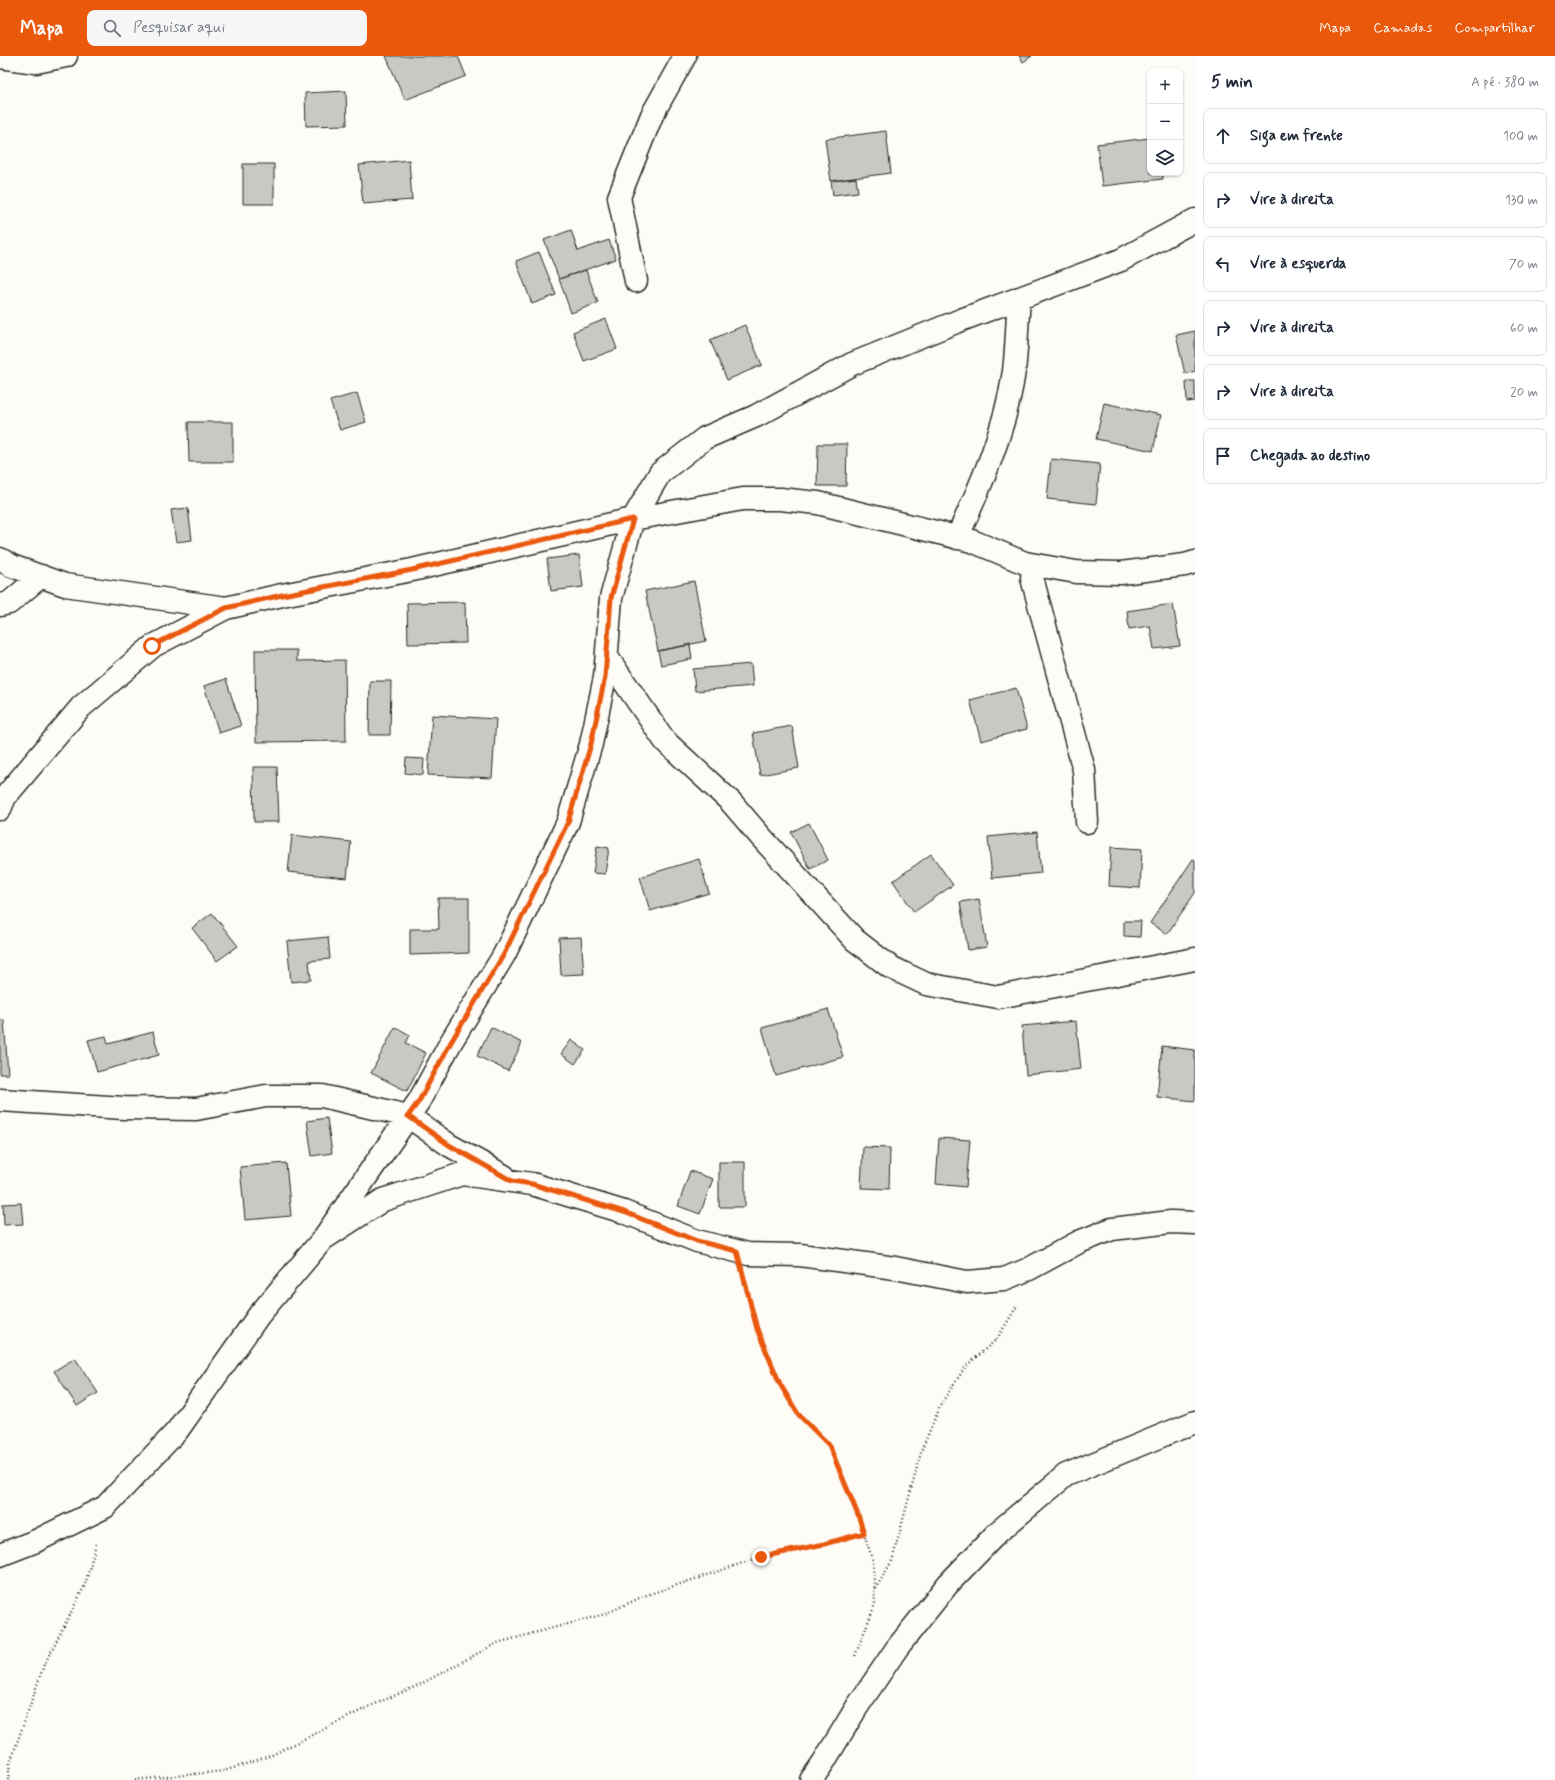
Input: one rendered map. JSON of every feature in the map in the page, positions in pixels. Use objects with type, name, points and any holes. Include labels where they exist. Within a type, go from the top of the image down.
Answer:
[{"type":"street","points":[[0,57],[36,62],[66,56]]},
{"type":"street","points":[[636,281],[619,197],[652,115],[685,56]]},
{"type":"street","points":[[0,1555],[36,1541],[105,1507],[177,1431],[259,1316],[323,1239],[419,1101],[451,1042],[504,954],[568,822],[591,744],[605,677],[611,598],[633,519],[660,473],[705,438],[756,416],[852,364],[1019,298],[1121,260],[1195,220]]},
{"type":"street","points":[[957,538],[975,498],[1001,429],[1014,372],[1019,298]]},
{"type":"street","points":[[0,809],[5,798],[81,707],[152,646],[226,608],[282,595],[412,570],[633,519],[743,499],[780,499],[818,503],[972,541],[1026,563],[1076,572],[1121,573],[1185,566],[1195,562]]},
{"type":"street","points":[[0,559],[12,566],[65,585],[226,608]]},
{"type":"street","points":[[1034,565],[1032,578],[1084,770],[1087,822]]},
{"type":"street","points":[[0,606],[9,603],[41,576]]},
{"type":"street","points":[[607,658],[665,741],[731,802],[855,940],[890,967],[926,984],[998,998],[1195,959]]},
{"type":"street","points":[[0,1100],[124,1108],[196,1109],[266,1096],[322,1096],[408,1116],[449,1145],[512,1181]]},
{"type":"street","points":[[323,1239],[383,1200],[462,1174],[532,1184],[616,1210],[697,1241],[748,1254],[800,1255],[894,1268],[967,1282],[1004,1278],[1030,1269],[1079,1242],[1112,1230],[1171,1222],[1195,1223]]},
{"type":"street","points":[[811,1780],[896,1648],[948,1584],[998,1532],[1066,1475],[1195,1422]]},
{"type":"path","points":[[737,1251],[757,1329],[780,1384],[798,1414],[829,1445],[858,1515],[873,1561],[875,1604],[853,1662]]},
{"type":"path","points":[[875,1590],[892,1561],[922,1449],[941,1404],[966,1366],[997,1339],[1018,1304]]},
{"type":"path","points":[[8,1780],[10,1763],[44,1665],[85,1586],[105,1507]]},
{"type":"path","points":[[135,1780],[224,1771],[270,1756],[368,1707],[419,1685],[497,1643],[605,1614],[644,1596],[761,1557],[824,1544],[864,1533]]},
{"type":"building","points":[[386,56],[458,56],[466,76],[405,100]]},
{"type":"building","points":[[1019,56],[1032,56],[1023,62]]},
{"type":"building","points":[[346,91],[347,125],[306,126],[305,93]]},
{"type":"building","points":[[886,131],[891,173],[831,181],[825,139]]},
{"type":"building","points":[[1147,138],[1147,176],[1163,176],[1163,179],[1102,186],[1097,144]]},
{"type":"building","points":[[409,160],[412,200],[363,204],[359,165]]},
{"type":"building","points":[[243,164],[274,164],[274,204],[243,204]]},
{"type":"building","points":[[856,178],[858,192],[833,195],[831,181]]},
{"type":"building","points":[[571,230],[578,251],[609,240],[616,259],[559,279],[544,240]]},
{"type":"building","points":[[539,252],[556,295],[532,304],[516,261]]},
{"type":"building","points":[[586,270],[598,303],[571,313],[559,279]]},
{"type":"building","points":[[606,319],[617,349],[584,361],[573,332]]},
{"type":"building","points":[[745,325],[762,365],[727,380],[710,340]]},
{"type":"building","points":[[1195,331],[1195,371],[1185,374],[1176,335]]},
{"type":"building","points":[[1186,381],[1195,381],[1195,401],[1187,402]]},
{"type":"building","points":[[357,393],[366,422],[340,430],[330,401]]},
{"type":"building","points":[[1104,403],[1161,415],[1153,451],[1096,439]]},
{"type":"building","points":[[188,422],[233,422],[233,462],[189,462]]},
{"type":"building","points":[[818,444],[847,444],[846,486],[817,486]]},
{"type":"building","points":[[1051,459],[1100,464],[1096,504],[1047,499]]},
{"type":"building","points":[[188,508],[192,540],[176,542],[171,510]]},
{"type":"building","points":[[579,555],[583,587],[551,591],[547,559]]},
{"type":"building","points":[[694,581],[706,641],[658,651],[645,591]]},
{"type":"building","points":[[465,602],[466,643],[408,644],[407,603]]},
{"type":"building","points":[[1173,604],[1180,646],[1154,649],[1150,626],[1129,629],[1127,611]]},
{"type":"building","points":[[690,645],[692,659],[661,665],[658,651]]},
{"type":"building","points":[[255,650],[297,650],[297,661],[345,660],[346,741],[256,742]]},
{"type":"building","points":[[751,664],[753,686],[695,691],[693,669]]},
{"type":"building","points":[[226,679],[241,726],[219,733],[204,686]]},
{"type":"building","points":[[370,681],[391,681],[390,735],[369,735]]},
{"type":"building","points":[[1016,688],[1027,729],[981,741],[970,700]]},
{"type":"building","points":[[432,715],[496,719],[492,778],[428,775]]},
{"type":"building","points":[[792,726],[799,768],[760,775],[753,733]]},
{"type":"building","points":[[406,758],[424,759],[423,775],[405,773]]},
{"type":"building","points":[[253,767],[277,767],[279,822],[254,822]]},
{"type":"building","points":[[809,823],[828,860],[810,869],[791,832]]},
{"type":"building","points":[[1037,832],[1041,873],[992,878],[988,837]]},
{"type":"building","points":[[292,835],[351,842],[347,878],[288,872]]},
{"type":"building","points":[[597,846],[609,848],[605,874],[593,873]]},
{"type":"building","points":[[1111,847],[1142,849],[1140,888],[1109,886]]},
{"type":"building","points":[[931,854],[953,885],[914,912],[893,881]]},
{"type":"building","points":[[699,859],[709,893],[650,911],[640,877]]},
{"type":"building","points":[[1193,859],[1195,860],[1195,893],[1167,934],[1150,923]]},
{"type":"building","points":[[438,898],[469,898],[469,953],[410,955],[410,929],[439,929]]},
{"type":"building","points":[[979,899],[987,947],[968,950],[960,902]]},
{"type":"building","points":[[212,913],[238,946],[217,961],[192,928]]},
{"type":"building","points":[[1124,921],[1141,921],[1140,937],[1124,936]]},
{"type":"building","points":[[328,937],[330,959],[309,961],[311,980],[291,982],[287,941]]},
{"type":"building","points":[[581,937],[584,974],[561,975],[559,938]]},
{"type":"building","points":[[828,1009],[843,1057],[776,1076],[762,1028]]},
{"type":"building","points":[[0,1020],[4,1020],[8,1074],[0,1074]]},
{"type":"building","points":[[1076,1021],[1081,1069],[1026,1075],[1022,1026]]},
{"type":"building","points":[[395,1027],[410,1035],[406,1043],[426,1053],[407,1091],[371,1073]]},
{"type":"building","points":[[491,1027],[522,1043],[508,1071],[477,1056]]},
{"type":"building","points":[[153,1032],[159,1055],[97,1072],[88,1040],[106,1036],[108,1044]]},
{"type":"building","points":[[571,1040],[585,1050],[575,1064],[561,1054]]},
{"type":"building","points":[[1162,1046],[1195,1050],[1195,1101],[1157,1097]]},
{"type":"building","points":[[327,1118],[332,1153],[312,1156],[307,1121]]},
{"type":"building","points":[[939,1138],[970,1140],[966,1187],[936,1184]]},
{"type":"building","points":[[863,1147],[890,1148],[889,1189],[861,1188]]},
{"type":"building","points":[[719,1162],[745,1162],[745,1207],[719,1207]]},
{"type":"building","points":[[286,1163],[291,1216],[245,1220],[240,1167]]},
{"type":"building","points":[[690,1171],[713,1179],[700,1214],[678,1206]]},
{"type":"building","points":[[21,1203],[23,1224],[4,1225],[3,1204]]},
{"type":"building","points":[[75,1358],[98,1393],[77,1406],[54,1371]]},
{"type":"route","points":[[152,646],[226,608],[282,595],[412,570],[633,519],[611,598],[605,677],[591,744],[568,822],[504,954],[451,1042],[419,1101],[408,1116],[449,1145],[512,1181],[532,1184],[624,1212],[697,1241],[737,1251],[745,1288],[757,1329],[780,1384],[798,1414],[829,1445],[864,1533],[824,1544],[761,1557]]}]
